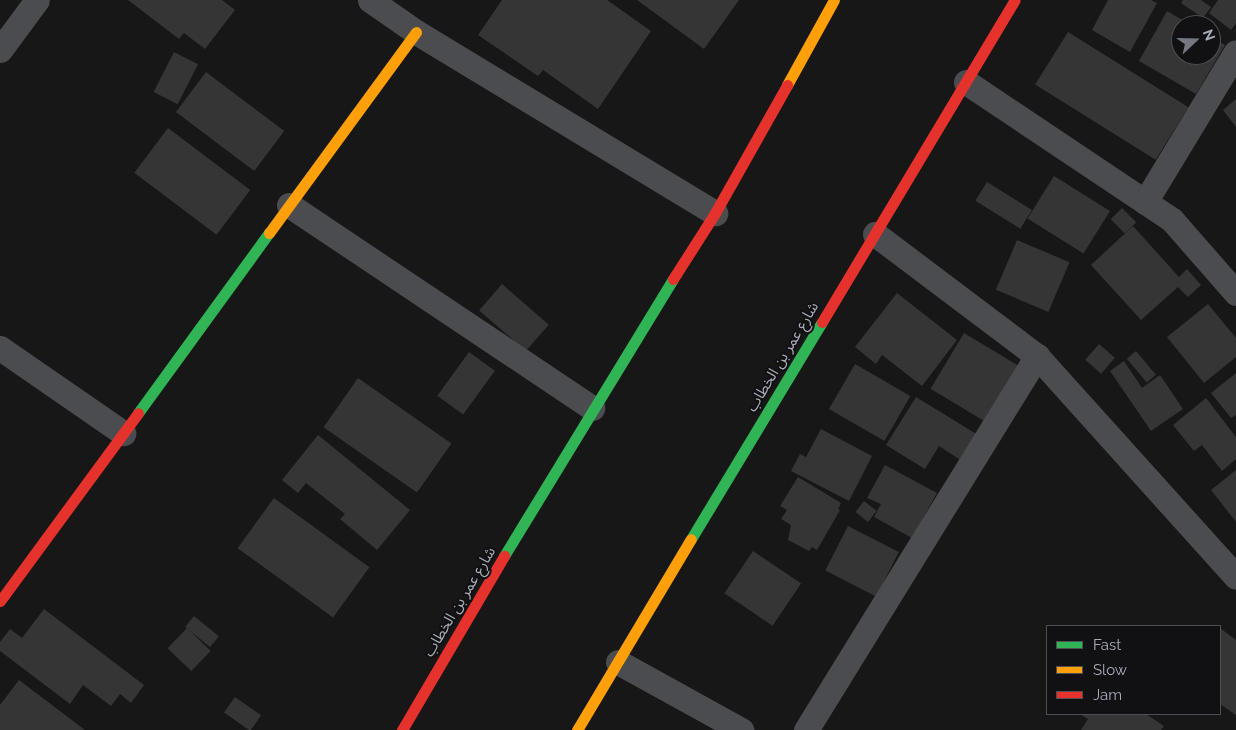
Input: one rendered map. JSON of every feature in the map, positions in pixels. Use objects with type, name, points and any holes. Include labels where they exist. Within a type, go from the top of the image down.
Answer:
[{"type":"main road","name":"شارع عمر بن الخطاب","points":[[402,730],[592,408],[715,213],[834,0]]},
{"type":"main road","name":"شارع عمر بن الخطاب","points":[[577,730],[1015,0]]},
{"type":"main road","points":[[0,601],[416,32]]},
{"type":"street","points":[[0,50],[37,0]]},
{"type":"street","points":[[370,0],[416,32],[715,213]]},
{"type":"street","points":[[1145,202],[1236,52]]},
{"type":"street","points":[[966,82],[1172,220],[1236,293]]},
{"type":"street","points":[[289,204],[592,408]]},
{"type":"street","points":[[875,234],[1037,356],[1236,577]]},
{"type":"street","points":[[0,348],[123,433]]},
{"type":"street","points":[[806,730],[1037,356]]},
{"type":"street","points":[[618,662],[741,730]]},
{"type":"building","points":[[128,0],[222,0],[235,10],[205,49],[184,33],[179,39]]},
{"type":"building","points":[[502,0],[607,0],[651,31],[598,109],[543,70],[538,76],[478,35]]},
{"type":"building","points":[[637,0],[739,0],[704,49]]},
{"type":"building","points":[[1108,0],[1151,0],[1157,3],[1130,52],[1092,30]]},
{"type":"building","points":[[1183,0],[1201,0],[1211,7],[1205,15],[1199,15],[1181,3]]},
{"type":"building","points":[[1218,0],[1236,0],[1236,23],[1231,30],[1221,22],[1221,15],[1212,15],[1209,13]]},
{"type":"building","points":[[1167,11],[1174,15],[1171,15],[1171,65],[1213,65],[1196,94],[1139,61]]},
{"type":"building","points":[[1068,32],[1188,107],[1156,160],[1035,85]]},
{"type":"building","points":[[1221,43],[1225,45],[1221,52]]},
{"type":"building","points":[[174,52],[198,64],[178,104],[154,92]]},
{"type":"building","points":[[206,72],[284,131],[254,171],[176,112]]},
{"type":"building","points":[[1236,99],[1236,127],[1223,110]]},
{"type":"building","points":[[168,128],[250,190],[217,235],[134,173]]},
{"type":"building","points":[[1054,176],[1110,211],[1083,253],[1028,218]]},
{"type":"building","points":[[987,182],[1032,210],[1020,229],[975,201]]},
{"type":"building","points":[[1122,208],[1136,222],[1125,233],[1111,219]]},
{"type":"building","points":[[1133,226],[1179,277],[1187,269],[1201,285],[1188,297],[1178,287],[1141,320],[1091,265]]},
{"type":"building","points":[[1017,240],[1069,262],[1048,312],[996,290]]},
{"type":"building","points":[[502,284],[549,325],[526,351],[479,310]]},
{"type":"building","points":[[897,293],[957,340],[922,386],[882,355],[876,364],[855,347]]},
{"type":"building","points":[[1208,304],[1236,338],[1236,357],[1204,383],[1167,337]]},
{"type":"building","points":[[964,333],[1019,366],[985,422],[931,389]]},
{"type":"building","points":[[1099,344],[1115,358],[1101,374],[1085,360]]},
{"type":"building","points":[[1136,351],[1156,375],[1147,382],[1127,359]]},
{"type":"building","points":[[469,352],[495,371],[463,414],[437,396]]},
{"type":"building","points":[[1124,361],[1142,388],[1160,375],[1183,409],[1151,431],[1110,371]]},
{"type":"building","points":[[855,364],[910,396],[884,441],[829,409]]},
{"type":"building","points":[[1236,373],[1236,415],[1231,418],[1211,393]]},
{"type":"building","points":[[358,378],[451,443],[417,493],[324,427]]},
{"type":"building","points":[[916,397],[978,435],[962,461],[939,446],[925,469],[886,445]]},
{"type":"building","points":[[1206,398],[1236,437],[1236,459],[1222,471],[1202,445],[1194,451],[1173,425]]},
{"type":"building","points":[[821,429],[872,456],[849,501],[791,471],[800,454],[806,457]]},
{"type":"building","points":[[318,435],[410,510],[377,550],[340,519],[345,514],[306,483],[298,493],[282,480]]},
{"type":"building","points":[[885,465],[937,493],[912,538],[874,517],[881,504],[867,498]]},
{"type":"building","points":[[1236,470],[1236,522],[1211,490]]},
{"type":"building","points":[[798,477],[841,503],[838,509],[840,510],[817,550],[812,547],[809,551],[788,540],[791,525],[781,519],[787,510],[780,506]]},
{"type":"building","points":[[274,498],[369,567],[333,618],[238,548]]},
{"type":"building","points":[[864,501],[877,511],[868,522],[855,512]]},
{"type":"building","points":[[848,526],[899,552],[876,596],[825,571]]},
{"type":"building","points":[[753,551],[801,583],[773,626],[724,593]]},
{"type":"building","points":[[44,609],[144,685],[131,703],[120,694],[111,706],[83,685],[70,704],[0,651],[0,642],[10,629],[22,638]]},
{"type":"building","points":[[194,616],[219,636],[210,647],[185,627]]},
{"type":"building","points":[[187,628],[211,651],[191,671],[168,648]]},
{"type":"building","points":[[1221,629],[1236,640],[1236,715],[1221,705]]},
{"type":"building","points":[[19,680],[85,730],[0,730],[0,705]]},
{"type":"building","points":[[235,697],[261,715],[251,730],[249,730],[224,713]]},
{"type":"building","points":[[1082,715],[1148,715],[1164,726],[1161,730],[1081,730],[1088,719]]},
{"type":"traffic: fast","points":[[138,413],[269,233]]},
{"type":"traffic: fast","points":[[504,556],[673,279]]},
{"type":"traffic: fast","points":[[691,539],[822,322]]},
{"type":"traffic: slow","points":[[787,85],[834,0]]},
{"type":"traffic: slow","points":[[269,233],[416,32]]},
{"type":"traffic: slow","points":[[577,730],[691,539]]},
{"type":"traffic: jam","points":[[822,322],[1015,0]]},
{"type":"traffic: jam","points":[[673,279],[715,213],[787,85]]},
{"type":"traffic: jam","points":[[0,601],[138,413]]},
{"type":"traffic: jam","points":[[402,730],[504,556]]}]
